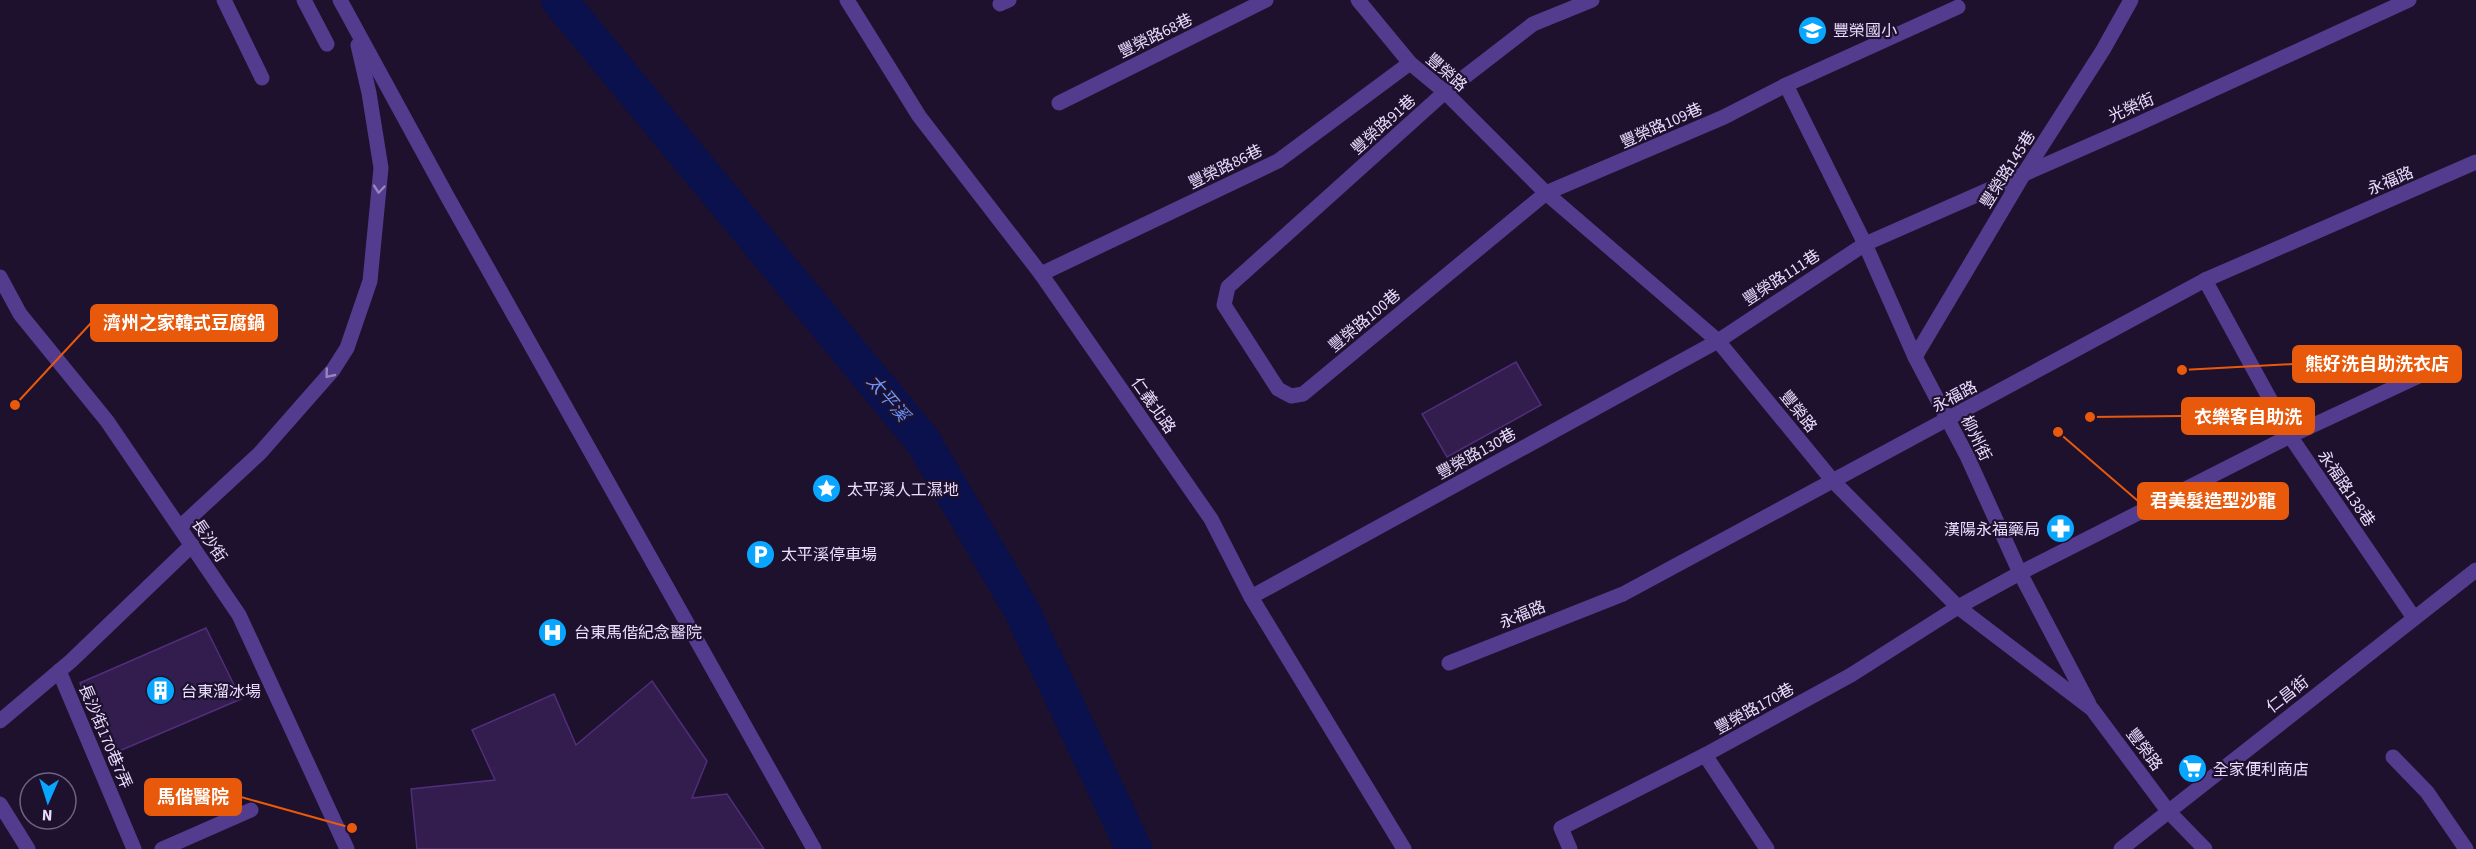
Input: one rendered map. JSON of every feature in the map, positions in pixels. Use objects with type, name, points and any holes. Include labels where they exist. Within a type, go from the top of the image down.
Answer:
[{"type":"street","points":[[224,0],[262,78]]},
{"type":"street","points":[[304,0],[327,44]]},
{"type":"street","points":[[340,0],[813,849]]},
{"type":"street","name":"仁義北路","points":[[847,0],[919,116],[1041,274],[1211,519],[1251,597],[1404,849]]},
{"type":"street","name":"豐榮路68巷","points":[[1059,103],[1266,0]]},
{"type":"street","name":"豐榮路","points":[[1358,0],[1410,63],[1445,92],[1546,193],[1718,341],[1833,481],[1958,607],[2092,709],[2168,811],[2205,849]]},
{"type":"street","name":"豐榮路91巷","points":[[1224,305],[1228,287],[1445,92],[1533,24],[1592,0]]},
{"type":"street","name":"豐榮路145巷","points":[[1915,357],[2025,172],[2103,50],[2131,0]]},
{"type":"street","name":"光榮街","points":[[1865,244],[2138,124],[2409,0]]},
{"type":"street","name":"豐榮路109巷","points":[[1546,193],[1724,117],[1786,85],[1958,7]]},
{"type":"street","points":[[180,527],[260,453],[333,370],[346,348],[370,281],[381,168],[369,93],[354,27]]},
{"type":"street","name":"豐榮路86巷","points":[[1041,274],[1278,160],[1410,63]]},
{"type":"street","name":"柳州街","points":[[1786,85],[1865,244],[1915,357],[1948,420],[2020,573],[2092,709]]},
{"type":"street","name":"永福路","points":[[1449,663],[1623,594],[2205,280],[2476,162]]},
{"type":"street","name":"豐榮路100巷","points":[[1224,305],[1278,389],[1291,396],[1303,394],[1546,193]]},
{"type":"street","name":"豐榮路111巷","points":[[1718,341],[1865,244]]},
{"type":"street","name":"長沙街","points":[[0,277],[20,315],[107,421],[239,615],[347,849]]},
{"type":"street","name":"永福路138巷","points":[[2205,280],[2290,436],[2414,618]]},
{"type":"street","name":"豐榮路130巷","points":[[1251,597],[1718,341]]},
{"type":"street","name":"豐榮路170巷","points":[[1570,849],[1561,828],[1705,755],[1851,675],[1958,607],[2020,573],[2290,436],[2434,369]]},
{"type":"street","points":[[0,722],[59,671],[192,545]]},
{"type":"street","name":"仁昌街","points":[[2121,849],[2476,570]]},
{"type":"street","name":"長沙街170巷7弄","points":[[59,671],[134,849]]},
{"type":"street","points":[[1705,755],[1767,849]]},
{"type":"street","points":[[2393,757],[2427,792],[2466,849]]},
{"type":"street","points":[[0,804],[28,849]]},
{"type":"street","points":[[162,849],[251,810]]},
{"type":"building","points":[[1516,362],[1541,405],[1447,457],[1422,414]]},
{"type":"building","name":"台東溜冰場","points":[[206,628],[241,699],[110,755],[80,683]]},
{"type":"building","points":[[652,681],[707,761],[692,798],[727,794],[764,849],[417,849],[411,789],[495,780],[472,730],[554,694],[576,745]]},
{"type":"waterway","name":"太平溪","points":[[559,0],[923,441],[1021,609],[1134,849]]},
{"type":"place","name":"豐榮國小","points":[[1812,30]]},
{"type":"place","name":"熊好洗自助洗衣店","points":[[2182,370]]},
{"type":"place","name":"濟州之家韓式豆腐鍋","points":[[15,405]]},
{"type":"place","name":"衣樂客自助洗","points":[[2090,417]]},
{"type":"place","name":"君美髮造型沙龍","points":[[2058,432]]},
{"type":"place","name":"太平溪人工濕地","points":[[826,489]]},
{"type":"place","name":"漢陽永福藥局","points":[[2061,529]]},
{"type":"place","name":"太平溪停車場","points":[[760,554]]},
{"type":"place","name":"台東馬偕紀念醫院","points":[[553,632]]},
{"type":"place","name":"台東溜冰場","points":[[160,691]]},
{"type":"place","name":"全家便利商店","points":[[2192,769]]},
{"type":"place","name":"馬偕醫院","points":[[352,828]]}]
